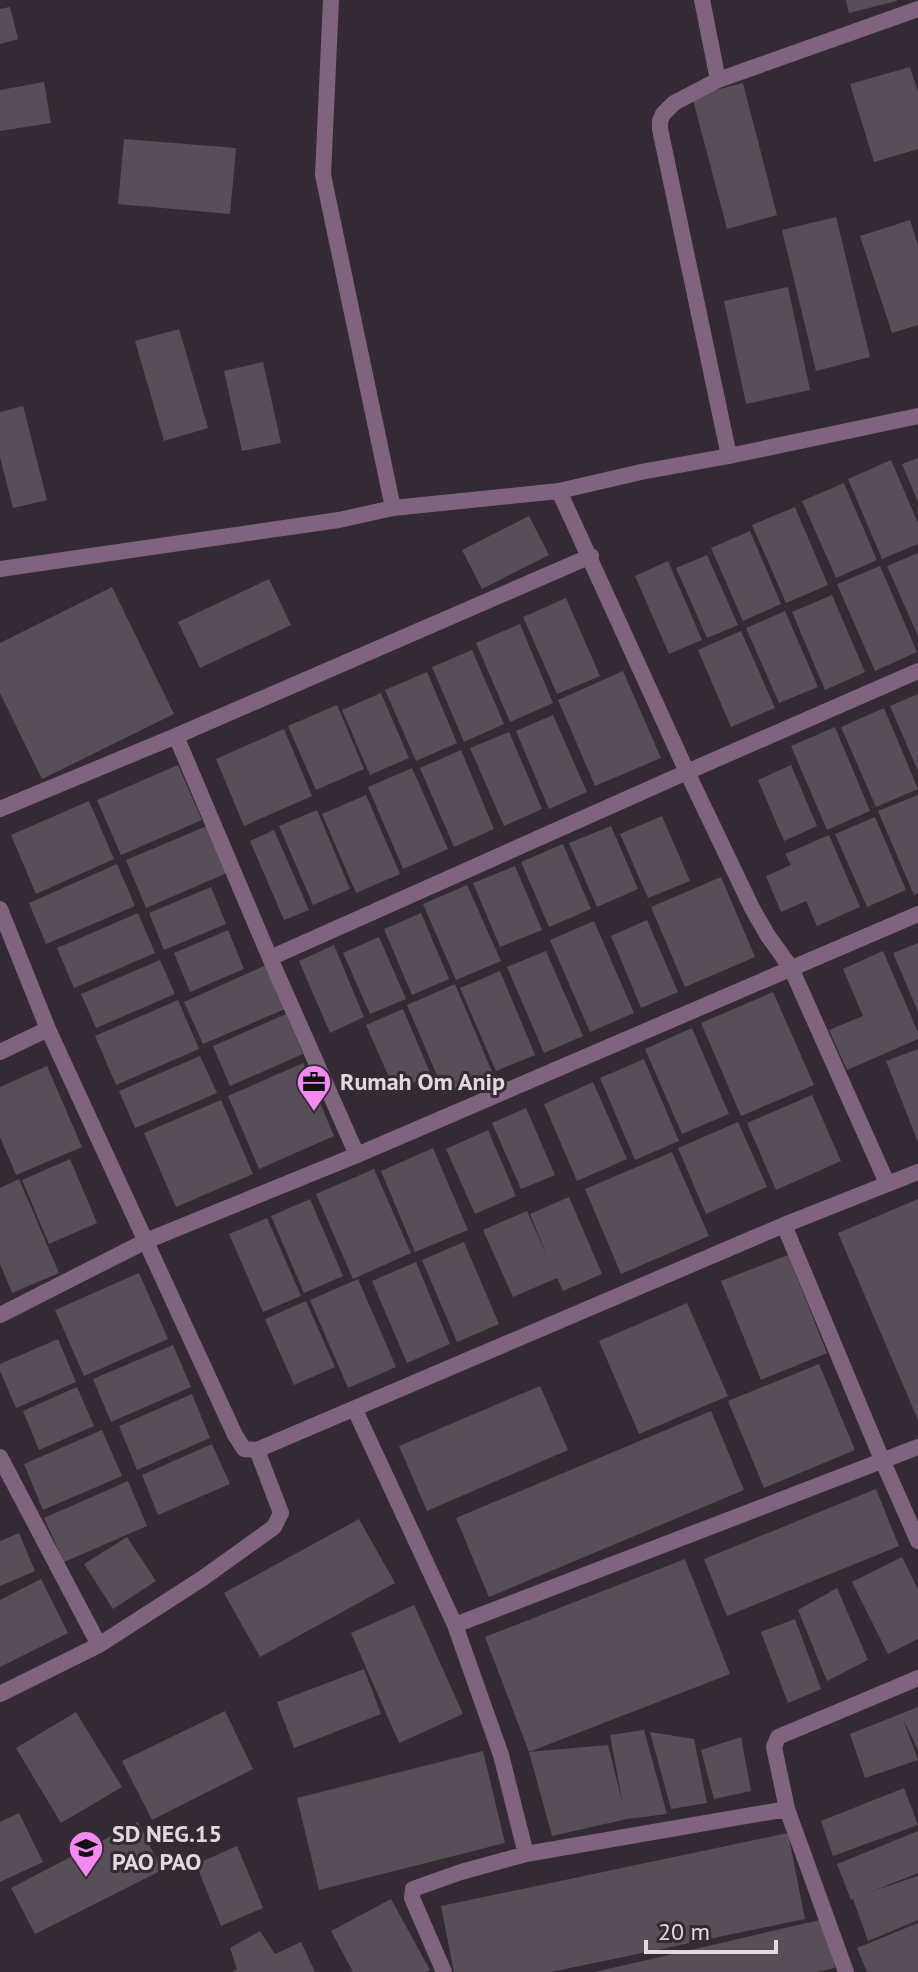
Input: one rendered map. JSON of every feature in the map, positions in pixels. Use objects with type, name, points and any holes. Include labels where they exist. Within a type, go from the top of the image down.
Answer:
[{"type":"street","points":[[331,0],[323,175],[393,508]]},
{"type":"street","points":[[702,0],[718,80]]},
{"type":"street","points":[[729,456],[660,121],[674,103],[718,80],[918,9]]},
{"type":"street","points":[[0,569],[339,520],[393,508],[559,491],[918,416]]},
{"type":"street","points":[[559,491],[752,908],[791,968],[887,1183]]},
{"type":"street","points":[[0,809],[591,556]]},
{"type":"street","points":[[270,958],[918,671]]},
{"type":"street","points":[[176,736],[357,1155]]},
{"type":"street","points":[[0,909],[48,1029],[244,1449],[257,1450],[355,1410],[784,1225],[918,1172]]},
{"type":"street","points":[[0,1315],[146,1241],[357,1155],[918,914]]},
{"type":"street","points":[[0,1052],[48,1029]]},
{"type":"street","points":[[784,1225],[918,1541]]},
{"type":"street","points":[[355,1410],[455,1625],[501,1755],[526,1854]]},
{"type":"street","points":[[455,1625],[918,1447]]},
{"type":"street","points":[[0,1694],[99,1645],[203,1578],[274,1527],[281,1513],[257,1450]]},
{"type":"street","points":[[0,1457],[99,1645]]},
{"type":"street","points":[[846,1972],[787,1809],[774,1747],[778,1737],[918,1678]]},
{"type":"street","points":[[444,1972],[412,1898],[413,1889],[526,1854],[787,1809]]},
{"type":"building","points":[[846,0],[897,0],[897,1],[849,13]]},
{"type":"building","points":[[10,7],[18,39],[0,44],[0,9]]},
{"type":"building","points":[[910,67],[918,92],[918,149],[874,162],[850,84]]},
{"type":"building","points":[[44,82],[51,123],[0,131],[0,90]]},
{"type":"building","points":[[743,83],[777,215],[727,229],[692,96]]},
{"type":"building","points":[[124,139],[236,148],[230,214],[118,204]]},
{"type":"building","points":[[836,217],[870,357],[816,371],[782,230]]},
{"type":"building","points":[[910,220],[918,245],[918,325],[892,333],[860,236]]},
{"type":"building","points":[[788,287],[810,390],[746,404],[724,301]]},
{"type":"building","points":[[179,329],[208,428],[164,441],[135,341]]},
{"type":"building","points":[[263,362],[281,443],[242,451],[224,371]]},
{"type":"building","points":[[23,406],[47,500],[13,508],[0,457],[0,412]]},
{"type":"building","points":[[918,458],[918,502],[902,464]]},
{"type":"building","points":[[891,460],[918,523],[918,544],[882,559],[848,479]]},
{"type":"building","points":[[844,483],[877,560],[836,578],[802,501]]},
{"type":"building","points":[[795,507],[828,585],[786,603],[752,525]]},
{"type":"building","points":[[529,516],[549,555],[482,589],[462,550]]},
{"type":"building","points":[[750,531],[781,604],[743,621],[711,548]]},
{"type":"building","points":[[918,553],[918,636],[887,566]]},
{"type":"building","points":[[707,555],[738,625],[707,638],[676,568]]},
{"type":"building","points":[[668,561],[702,640],[669,654],[635,576]]},
{"type":"building","points":[[880,566],[917,652],[875,671],[837,584]]},
{"type":"building","points":[[269,579],[291,625],[200,668],[178,622]]},
{"type":"building","points":[[112,587],[174,714],[42,779],[0,693],[0,643]]},
{"type":"building","points":[[832,595],[865,672],[825,690],[792,612]]},
{"type":"building","points":[[566,598],[600,676],[557,694],[523,617]]},
{"type":"building","points":[[785,611],[818,687],[779,703],[746,628]]},
{"type":"building","points":[[520,624],[553,703],[510,722],[476,643]]},
{"type":"building","points":[[741,631],[775,708],[731,727],[698,650]]},
{"type":"building","points":[[472,650],[504,724],[464,742],[432,667]]},
{"type":"building","points":[[623,671],[661,758],[595,786],[558,700]]},
{"type":"building","points":[[427,672],[457,743],[416,761],[385,690]]},
{"type":"building","points":[[381,693],[409,758],[370,775],[342,710]]},
{"type":"building","points":[[918,694],[918,771],[890,706]]},
{"type":"building","points":[[337,705],[364,769],[316,790],[288,726]]},
{"type":"building","points":[[884,708],[918,789],[876,807],[841,727]]},
{"type":"building","points":[[553,715],[587,792],[549,809],[516,731]]},
{"type":"building","points":[[835,727],[870,811],[827,830],[791,746]]},
{"type":"building","points":[[284,729],[312,796],[244,826],[216,759]]},
{"type":"building","points":[[509,732],[542,809],[504,826],[470,748]]},
{"type":"building","points":[[461,750],[494,829],[454,847],[420,768]]},
{"type":"building","points":[[178,765],[202,820],[121,855],[97,800]]},
{"type":"building","points":[[791,765],[817,826],[784,841],[758,780]]},
{"type":"building","points":[[412,768],[448,849],[403,869],[368,787]]},
{"type":"building","points":[[366,795],[400,874],[356,893],[322,814]]},
{"type":"building","points":[[918,795],[918,893],[914,895],[878,811]]},
{"type":"building","points":[[89,801],[114,859],[36,894],[11,835]]},
{"type":"building","points":[[317,810],[350,889],[313,905],[279,826]]},
{"type":"building","points":[[662,816],[690,881],[648,898],[620,834]]},
{"type":"building","points":[[875,817],[906,890],[867,907],[835,834]]},
{"type":"building","points":[[207,826],[227,873],[146,908],[126,860]]},
{"type":"building","points":[[611,826],[638,889],[597,907],[569,843]]},
{"type":"building","points":[[274,830],[309,910],[284,920],[250,841]]},
{"type":"building","points":[[829,835],[860,907],[817,926],[806,901],[781,912],[766,876],[791,865],[785,854]]},
{"type":"building","points":[[563,844],[591,909],[549,927],[521,862]]},
{"type":"building","points":[[117,864],[135,906],[46,944],[29,903]]},
{"type":"building","points":[[515,866],[542,930],[500,947],[473,883]]},
{"type":"building","points":[[721,877],[755,957],[685,987],[651,907]]},
{"type":"building","points":[[467,885],[501,961],[456,980],[423,904]]},
{"type":"building","points":[[211,887],[226,924],[164,950],[149,913]]},
{"type":"building","points":[[138,913],[155,953],[74,988],[57,948]]},
{"type":"building","points":[[421,913],[449,979],[412,995],[384,929]]},
{"type":"building","points":[[647,920],[678,992],[641,1008],[611,936]]},
{"type":"building","points":[[594,921],[634,1013],[590,1032],[550,940]]},
{"type":"building","points":[[228,930],[244,969],[190,992],[174,953]]},
{"type":"building","points":[[379,937],[406,999],[370,1014],[343,953]]},
{"type":"building","points":[[918,943],[918,1012],[893,953]]},
{"type":"building","points":[[334,945],[364,1017],[330,1033],[299,961]]},
{"type":"building","points":[[546,951],[583,1036],[544,1053],[507,967]]},
{"type":"building","points":[[883,951],[918,1032],[918,1039],[847,1070],[829,1030],[863,1016],[843,969]]},
{"type":"building","points":[[160,960],[175,994],[96,1028],[81,994]]},
{"type":"building","points":[[266,965],[285,1009],[203,1044],[184,1002]]},
{"type":"building","points":[[500,971],[535,1055],[496,1071],[460,988]]},
{"type":"building","points":[[455,984],[493,1074],[445,1094],[407,1005]]},
{"type":"building","points":[[773,992],[814,1085],[741,1116],[701,1023]]},
{"type":"building","points":[[178,1000],[199,1049],[116,1085],[95,1036]]},
{"type":"building","points":[[403,1009],[431,1075],[395,1091],[366,1025]]},
{"type":"building","points":[[286,1014],[303,1054],[230,1086],[213,1046]]},
{"type":"building","points":[[692,1028],[729,1114],[682,1134],[645,1049]]},
{"type":"building","points":[[918,1049],[918,1142],[886,1061]]},
{"type":"building","points":[[200,1056],[217,1093],[135,1128],[119,1091]]},
{"type":"building","points":[[644,1059],[679,1141],[635,1160],[600,1078]]},
{"type":"building","points":[[303,1063],[334,1136],[259,1169],[228,1096]]},
{"type":"building","points":[[47,1066],[82,1147],[16,1175],[0,1137],[0,1087]]},
{"type":"building","points":[[593,1082],[627,1159],[577,1181],[544,1104]]},
{"type":"building","points":[[812,1095],[841,1161],[776,1190],[747,1123]]},
{"type":"building","points":[[221,1100],[253,1174],[176,1207],[144,1133]]},
{"type":"building","points":[[526,1108],[555,1175],[521,1189],[492,1123]]},
{"type":"building","points":[[738,1122],[767,1187],[706,1214],[678,1148]]},
{"type":"building","points":[[488,1130],[516,1196],[475,1214],[446,1149]]},
{"type":"building","points":[[433,1148],[468,1230],[415,1252],[381,1171]]},
{"type":"building","points":[[672,1152],[709,1236],[621,1274],[585,1189]]},
{"type":"building","points":[[70,1159],[97,1223],[49,1244],[22,1180]]},
{"type":"building","points":[[374,1169],[411,1253],[353,1279],[316,1194]]},
{"type":"building","points":[[19,1179],[59,1273],[12,1293],[0,1264],[0,1188]]},
{"type":"building","points":[[569,1197],[602,1274],[563,1291],[557,1278],[513,1297],[483,1230],[527,1211],[549,1261],[530,1214]]},
{"type":"building","points":[[310,1199],[343,1276],[304,1293],[271,1216]]},
{"type":"building","points":[[918,1199],[918,1420],[838,1233]]},
{"type":"building","points":[[267,1218],[301,1296],[263,1312],[229,1234]]},
{"type":"building","points":[[464,1242],[499,1324],[457,1342],[422,1260]]},
{"type":"building","points":[[788,1255],[827,1353],[761,1380],[721,1281]]},
{"type":"building","points":[[416,1262],[450,1344],[407,1363],[372,1281]]},
{"type":"building","points":[[139,1273],[168,1339],[84,1376],[55,1310]]},
{"type":"building","points":[[358,1279],[396,1367],[348,1388],[310,1300]]},
{"type":"building","points":[[306,1301],[335,1367],[294,1385],[265,1319]]},
{"type":"building","points":[[687,1303],[728,1396],[639,1434],[599,1341]]},
{"type":"building","points":[[58,1339],[76,1382],[16,1408],[0,1364]]},
{"type":"building","points":[[173,1345],[191,1387],[111,1422],[93,1379]]},
{"type":"building","points":[[819,1364],[855,1450],[764,1488],[728,1401]]},
{"type":"building","points":[[540,1386],[568,1450],[427,1511],[399,1446]]},
{"type":"building","points":[[77,1387],[94,1426],[39,1450],[23,1411]]},
{"type":"building","points":[[192,1394],[210,1438],[137,1470],[119,1426]]},
{"type":"building","points":[[711,1411],[744,1490],[489,1597],[456,1518]]},
{"type":"building","points":[[102,1430],[122,1476],[43,1510],[24,1464]]},
{"type":"building","points":[[212,1444],[230,1484],[158,1515],[142,1475]]},
{"type":"building","points":[[128,1481],[147,1526],[64,1562],[44,1518]]},
{"type":"building","points":[[876,1489],[899,1546],[727,1616],[704,1559]]},
{"type":"building","points":[[359,1519],[395,1583],[260,1657],[224,1593]]},
{"type":"building","points":[[19,1533],[35,1571],[0,1586],[0,1541]]},
{"type":"building","points":[[127,1537],[156,1581],[113,1609],[84,1564]]},
{"type":"building","points":[[902,1557],[918,1589],[918,1639],[888,1654],[852,1582]]},
{"type":"building","points":[[685,1559],[730,1674],[529,1752],[485,1637]]},
{"type":"building","points":[[41,1579],[68,1633],[0,1667],[0,1600]]},
{"type":"building","points":[[837,1588],[868,1660],[827,1681],[798,1610]]},
{"type":"building","points":[[414,1605],[463,1714],[399,1743],[351,1633]]},
{"type":"building","points":[[795,1619],[821,1689],[788,1703],[761,1632]]},
{"type":"building","points":[[364,1669],[381,1714],[294,1748],[277,1702]]},
{"type":"building","points":[[918,1707],[918,1750],[903,1719],[918,1760],[865,1778],[850,1734]]},
{"type":"building","points":[[225,1711],[253,1769],[152,1820],[122,1761]]},
{"type":"building","points":[[76,1712],[122,1787],[61,1823],[16,1748]]},
{"type":"building","points":[[644,1730],[667,1814],[627,1819],[552,1836],[529,1752],[608,1745],[623,1805],[610,1735]]},
{"type":"building","points":[[650,1732],[694,1739],[707,1803],[671,1809]]},
{"type":"building","points":[[741,1737],[751,1791],[714,1799],[701,1750]]},
{"type":"building","points":[[483,1751],[505,1843],[319,1890],[297,1798]]},
{"type":"building","points":[[904,1788],[918,1825],[833,1856],[821,1821]]},
{"type":"building","points":[[19,1813],[43,1862],[0,1882],[0,1822]]},
{"type":"building","name":"SD NEG.15 PAO PAO","points":[[138,1822],[162,1870],[35,1934],[11,1888]]},
{"type":"building","points":[[918,1831],[918,1873],[873,1891],[918,1876],[918,1920],[868,1941],[837,1864]]},
{"type":"building","points":[[788,1833],[805,1919],[551,1972],[454,1972],[441,1906]]},
{"type":"building","name":"SD NEG.15 PAO PAO","points":[[237,1846],[263,1908],[221,1926],[196,1864]]},
{"type":"building","points":[[391,1899],[430,1970],[353,1972],[331,1931]]},
{"type":"building","points":[[824,1919],[835,1968],[816,1972],[595,1972]]},
{"type":"building","points":[[918,1923],[918,1972],[867,1972],[857,1948]]},
{"type":"building","name":"SD NEG.15 PAO PAO","points":[[260,1931],[275,1954],[301,1942],[315,1972],[232,1972],[237,1969],[230,1948]]},
{"type":"place","name":"Rumah Om Anip","points":[[314,1113]]},
{"type":"place","name":"SD NEG.15 PAO PAO","points":[[86,1879]]}]
